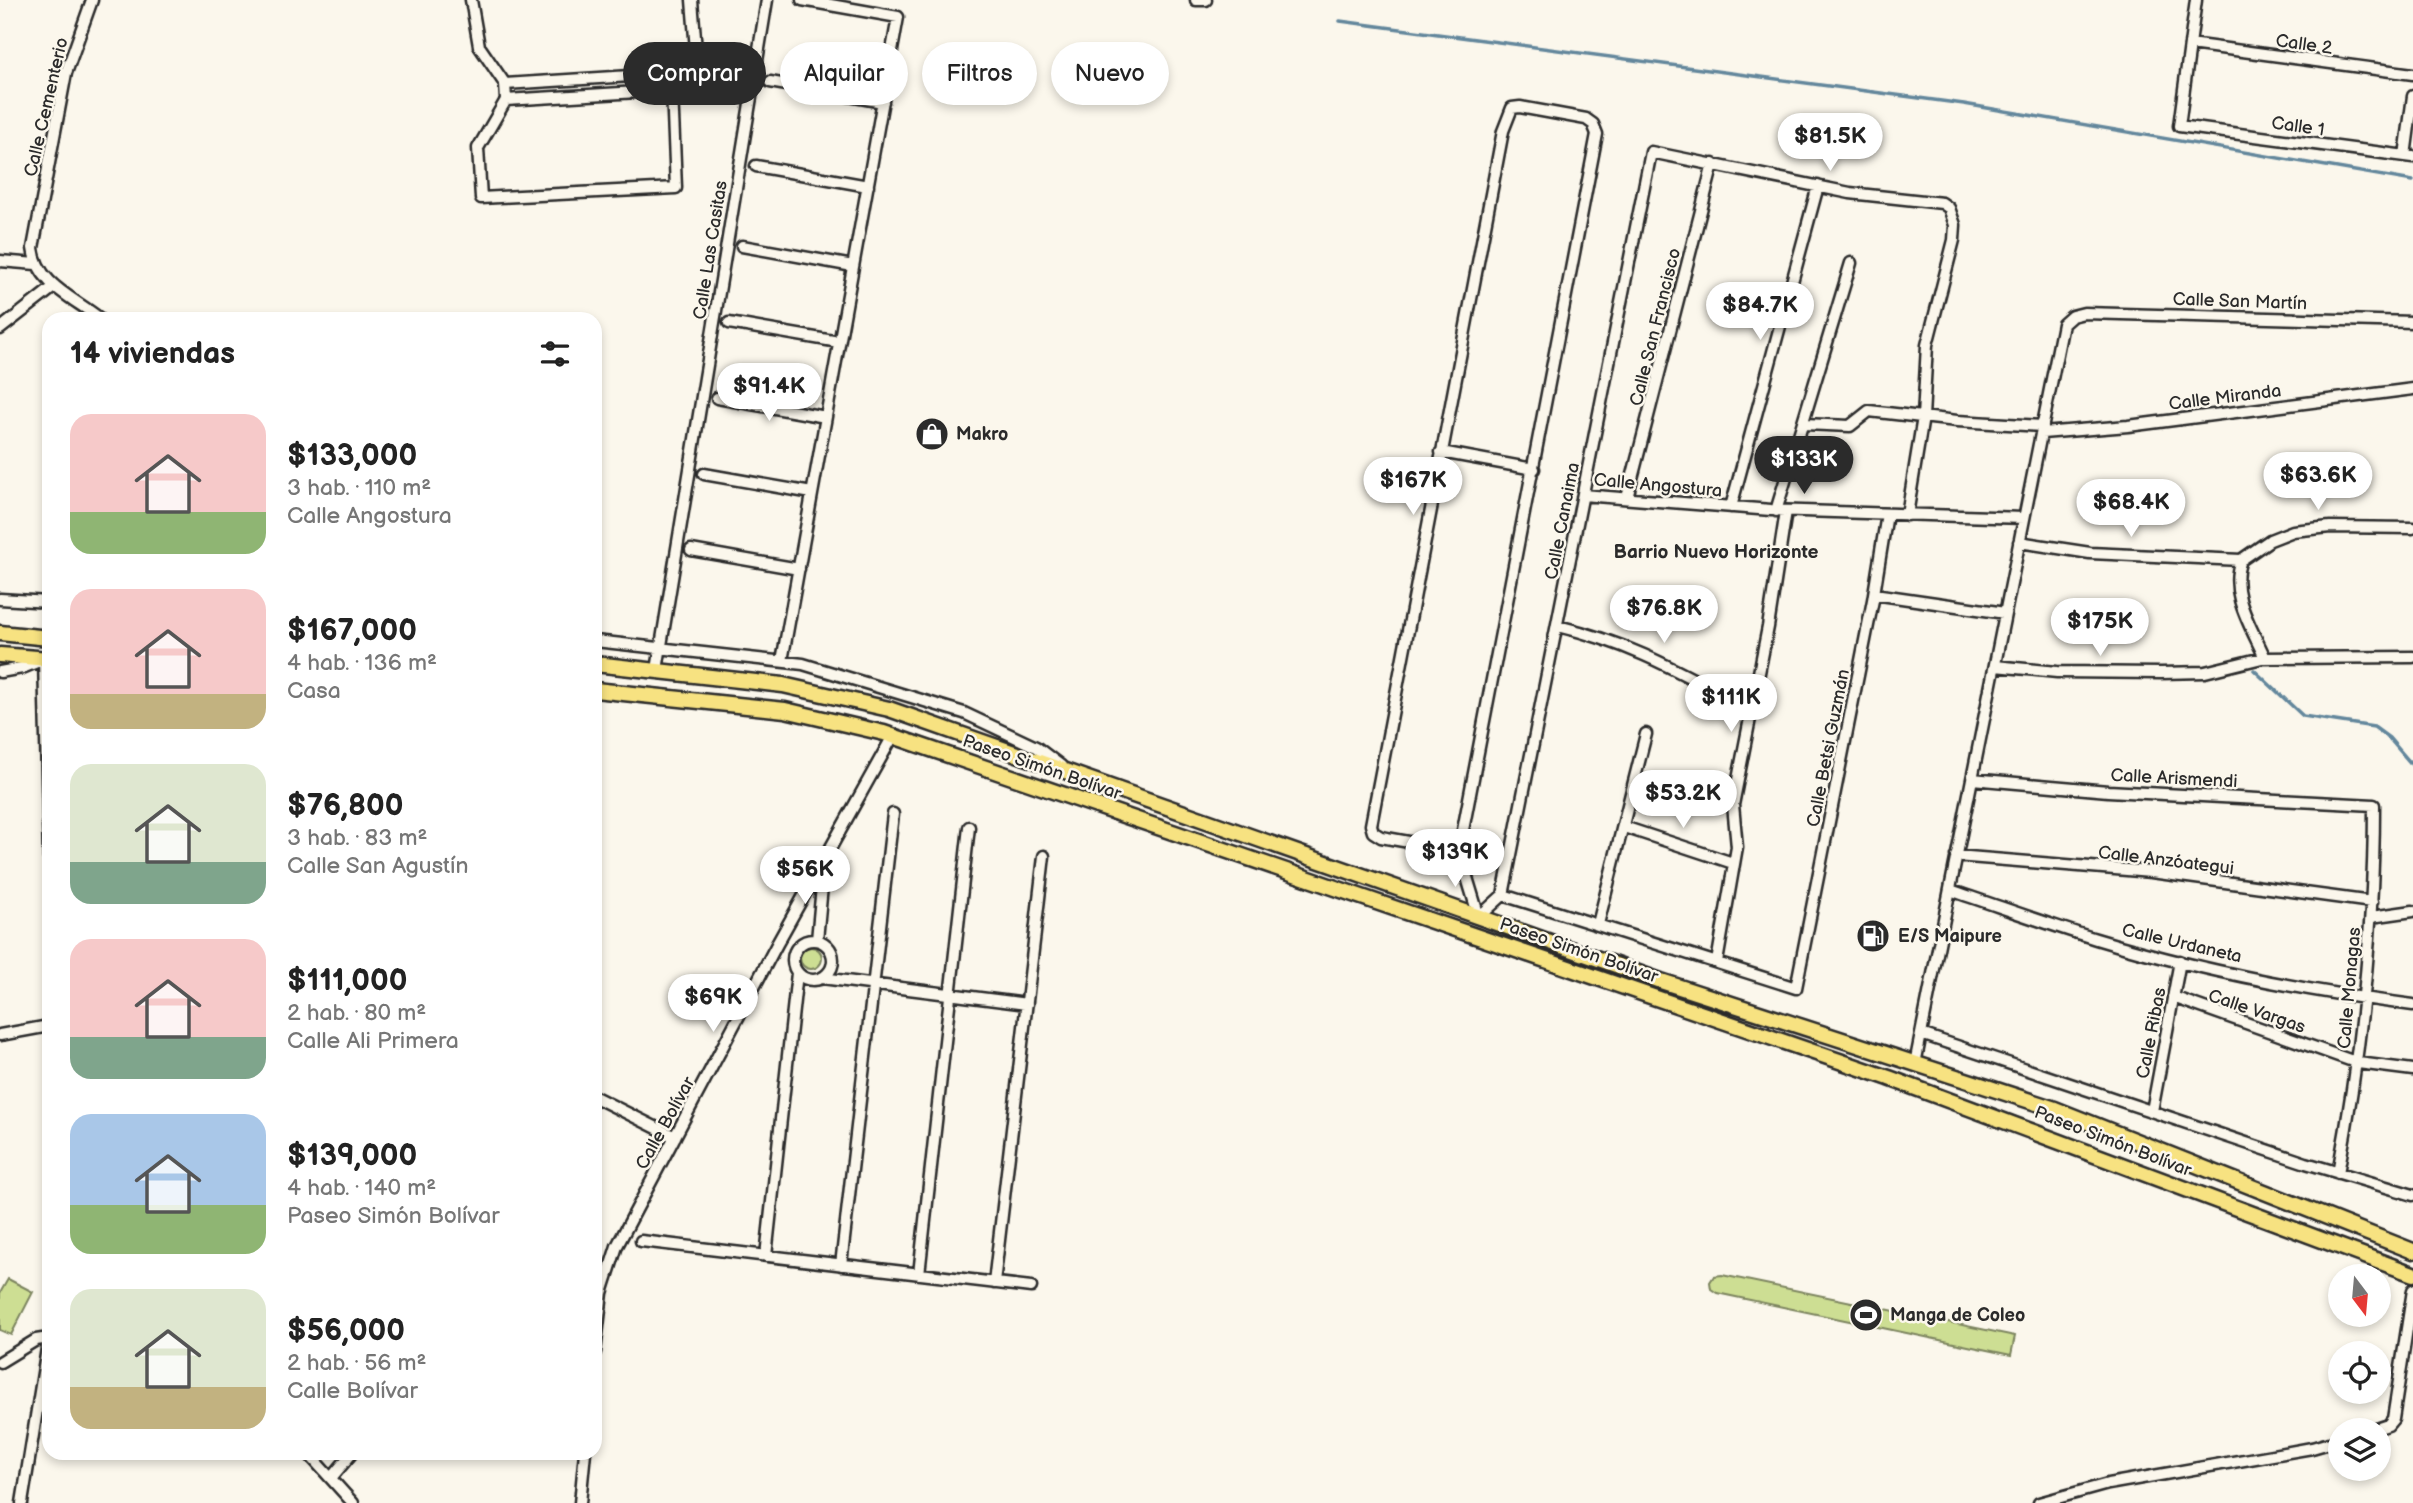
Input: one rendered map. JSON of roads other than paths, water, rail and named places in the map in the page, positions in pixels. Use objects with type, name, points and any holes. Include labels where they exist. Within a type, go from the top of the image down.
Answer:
[{"type":"main road","points":[[0,633],[42,638]]},
{"type":"main road","points":[[0,655],[42,659]]},
{"type":"main road","name":"Paseo Simón Bolívar","points":[[602,665],[783,685],[904,714],[1661,981],[2076,1116],[2413,1251]]},
{"type":"main road","name":"Paseo Simón Bolívar","points":[[602,691],[785,710],[893,736],[1901,1082],[2413,1274]]},
{"type":"main road","points":[[893,736],[904,714]]},
{"type":"main road","points":[[1473,934],[1479,916]]},
{"type":"street","name":"Calle Cementerio","points":[[36,264],[34,235],[66,74],[92,0]]},
{"type":"street","points":[[471,0],[478,46],[505,84],[506,100],[478,148],[481,198],[676,188],[673,105]]},
{"type":"street","points":[[692,0],[696,42]]},
{"type":"street","name":"Calle Las Casitas","points":[[760,42],[767,0]]},
{"type":"street","points":[[802,0],[898,17],[894,42]]},
{"type":"street","points":[[1196,0],[1206,0]]},
{"type":"street","points":[[2190,44],[2196,0]]},
{"type":"street","name":"Calle 2","points":[[2190,44],[2413,74]]},
{"type":"street","name":"Calle 1","points":[[2190,44],[2179,125],[2409,157]]},
{"type":"street","points":[[505,84],[623,77]]},
{"type":"street","points":[[770,82],[780,84]]},
{"type":"street","points":[[506,100],[623,93]]},
{"type":"street","points":[[2409,157],[2413,96]]},
{"type":"street","name":"Calle Las Casitas","points":[[657,670],[750,105]]},
{"type":"street","points":[[782,661],[882,105]]},
{"type":"street","points":[[1459,851],[1381,837],[1373,832],[1371,825],[1506,117],[1512,108],[1520,107],[1586,119],[1594,124],[1597,134],[1459,851],[1479,916],[1503,895],[1717,962],[1737,847],[1732,805],[1752,710],[1781,511],[1852,263]]},
{"type":"street","name":"Calle Canaima","points":[[1503,895],[1651,152],[1713,164]]},
{"type":"street","points":[[1713,164],[1868,196],[1942,203],[1952,214],[1954,240],[1927,345],[1923,417],[1907,515]]},
{"type":"street","name":"Calle San Francisco","points":[[1628,498],[1713,164]]},
{"type":"street","points":[[756,166],[868,186]]},
{"type":"street","points":[[1731,507],[1818,186]]},
{"type":"street","points":[[742,246],[853,266]]},
{"type":"street","points":[[0,261],[36,264],[55,286],[91,312]]},
{"type":"street","points":[[0,329],[55,286]]},
{"type":"street","name":"Calle San Martín","points":[[2042,429],[2061,329],[2067,320],[2084,313],[2413,322]]},
{"type":"street","points":[[729,323],[839,342]]},
{"type":"street","name":"Calle Miranda","points":[[1804,424],[1850,426],[1869,411],[2042,429],[2128,426],[2413,389]]},
{"type":"street","points":[[717,398],[826,417]]},
{"type":"street","points":[[1915,1064],[2042,429]]},
{"type":"street","points":[[1441,452],[1534,469]]},
{"type":"street","points":[[704,474],[812,493]]},
{"type":"street","name":"Calle Angostura","points":[[1583,495],[1781,511],[2024,518]]},
{"type":"street","name":"Calle Betsi Guzmán","points":[[1717,962],[1796,988],[1874,594],[1887,514]]},
{"type":"street","points":[[2265,658],[2238,591],[2237,569],[2241,560],[2270,540],[2293,531],[2330,527],[2413,528]]},
{"type":"street","points":[[2019,542],[2090,553],[2241,560]]},
{"type":"street","points":[[691,550],[799,569]]},
{"type":"street","points":[[1874,594],[2005,612]]},
{"type":"street","points":[[0,599],[42,602]]},
{"type":"street","points":[[1558,626],[1633,648],[1752,710]]},
{"type":"street","name":"Paseo Simón Bolívar","points":[[602,642],[803,664],[964,713],[1036,747],[1065,769]]},
{"type":"street","points":[[1995,666],[2084,673],[2194,672],[2265,658],[2413,657]]},
{"type":"street","points":[[0,672],[42,660]]},
{"type":"street","points":[[1598,924],[1646,734]]},
{"type":"street","name":"Calle Bolívar","points":[[602,1289],[609,1262],[893,736]]},
{"type":"street","name":"Calle Arismendi","points":[[1972,779],[2108,791],[2374,804]]},
{"type":"street","name":"Calle Monagas","points":[[2338,1173],[2358,1063],[2365,998],[2372,902],[2374,804]]},
{"type":"street","points":[[841,1265],[892,814]]},
{"type":"street","points":[[919,1274],[969,827]]},
{"type":"street","points":[[1624,827],[1733,863]]},
{"type":"street","points":[[994,1283],[1044,856]]},
{"type":"street","name":"Calle Anzóategui","points":[[1956,856],[2151,872],[2372,902]]},
{"type":"street","points":[[817,940],[822,886],[819,870]]},
{"type":"street","name":"Calle Urdaneta","points":[[1950,890],[2097,939],[2180,961],[2413,1005]]},
{"type":"street","points":[[2371,917],[2413,911]]},
{"type":"street","points":[[822,978],[832,966],[833,956],[828,946],[817,940],[804,941],[796,948],[792,964],[797,973],[806,979],[822,978],[1027,1004]]},
{"type":"street","name":"Calle Ribas","points":[[2152,1111],[2180,961]]},
{"type":"street","points":[[766,1256],[797,973]]},
{"type":"street","name":"Calle Vargas","points":[[2173,998],[2358,1063],[2413,1070]]},
{"type":"street","points":[[0,1035],[42,1027]]},
{"type":"street","name":"Paseo Simón Bolívar","points":[[1921,1034],[2338,1173],[2413,1195]]},
{"type":"street","points":[[602,1100],[675,1137]]},
{"type":"street","points":[[641,1241],[1031,1287]]},
{"type":"street","points":[[2391,1421],[2413,1290]]},
{"type":"street","points":[[0,1362],[42,1339]]},
{"type":"street","points":[[22,1503],[42,1380]]},
{"type":"street","points":[[2039,1503],[2108,1484],[2328,1442]]},
{"type":"street","points":[[314,1460],[353,1503]]},
{"type":"street","points":[[331,1478],[346,1460]]},
{"type":"street","points":[[580,1503],[584,1460]]},
{"type":"waterway","points":[[1340,21],[1964,104],[2413,181]]},
{"type":"waterway","points":[[2254,670],[2303,716],[2374,727],[2389,738],[2413,766]]},
{"type":"place","name":"Makro","points":[[932,434]]},
{"type":"place","name":"E/S Maipure","points":[[1873,936]]},
{"type":"place","name":"Manga de Coleo","points":[[1866,1315]]},
{"type":"district","name":"Barrio Nuevo Horizonte","points":[[1716,551]]}]
